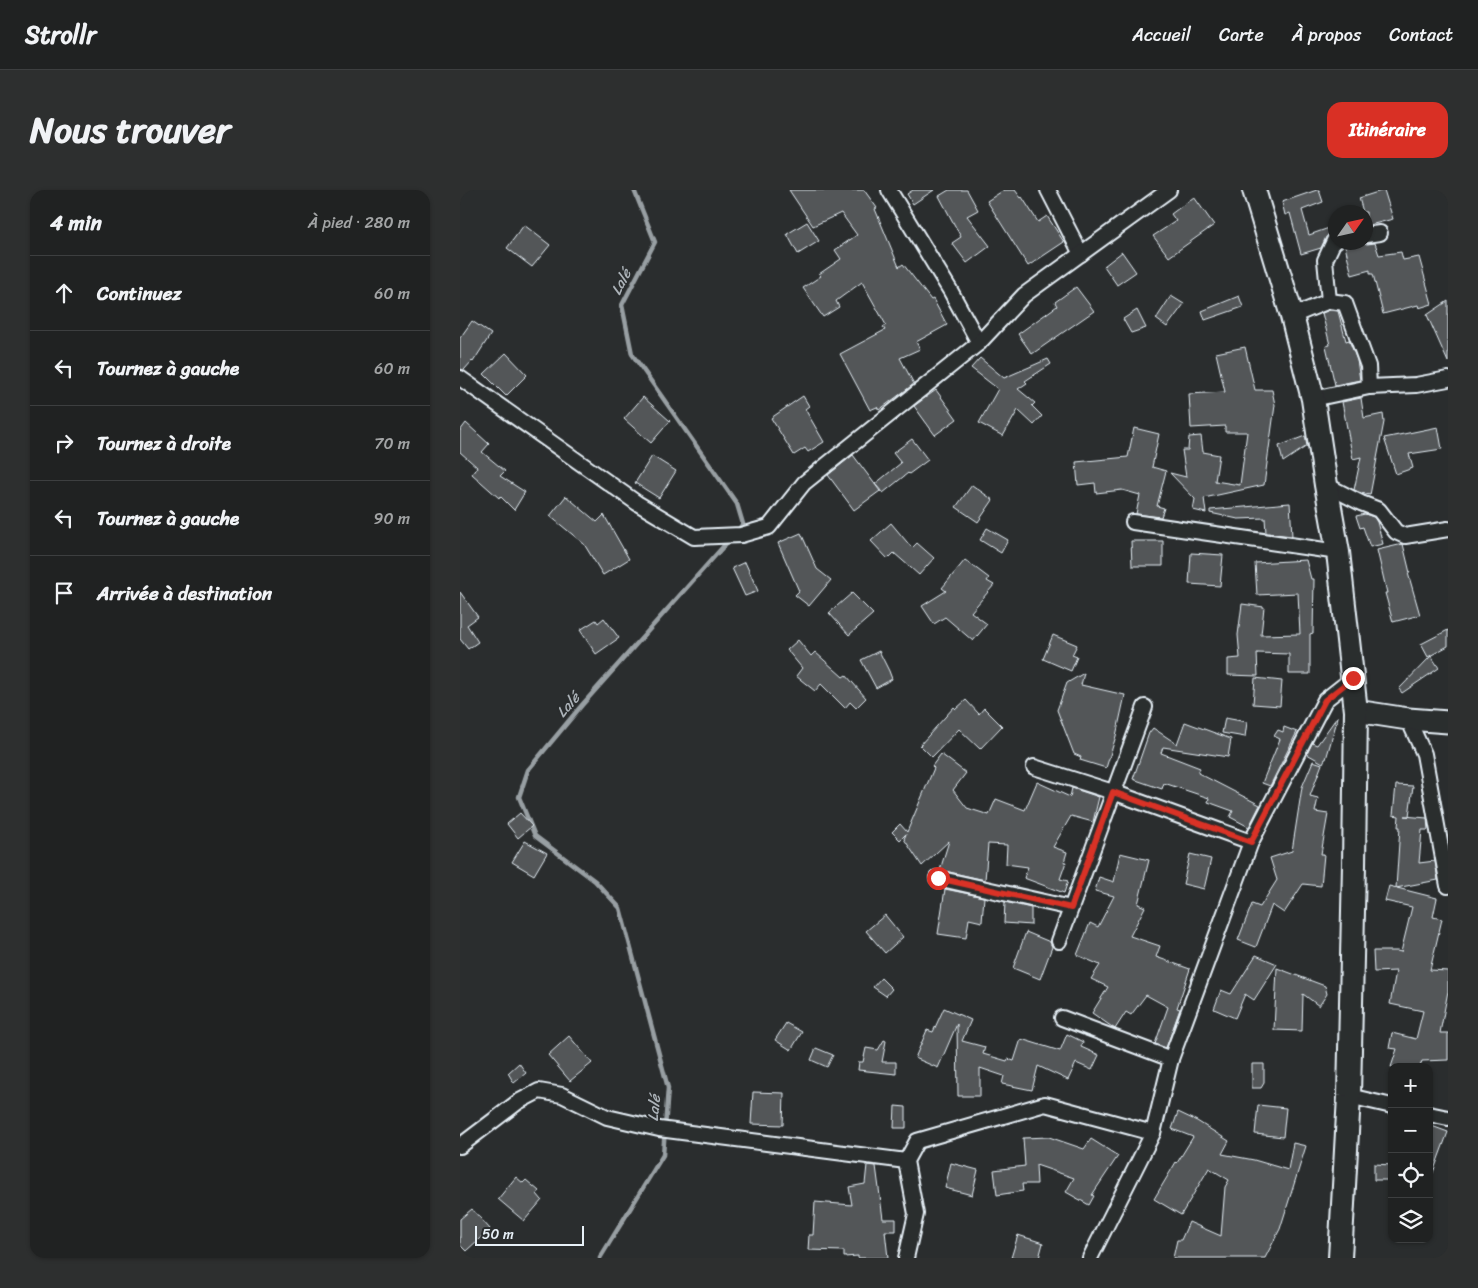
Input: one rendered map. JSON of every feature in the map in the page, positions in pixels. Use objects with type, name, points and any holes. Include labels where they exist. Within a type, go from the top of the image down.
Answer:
[{"type":"highway","points":[[1254,190],[1292,316],[1313,400],[1338,552],[1356,711],[1349,1096],[1340,1258]]},
{"type":"main road","points":[[1356,711],[1448,722]]},
{"type":"street","points":[[889,190],[950,290],[979,343]]},
{"type":"street","points":[[1048,190],[1081,254]]},
{"type":"street","points":[[460,378],[637,503],[694,537],[741,535],[769,526],[804,483],[979,343],[1024,295],[1169,190]]},
{"type":"street","points":[[1373,234],[1380,233]]},
{"type":"street","points":[[1329,301],[1325,260],[1330,250]]},
{"type":"street","points":[[1292,316],[1329,301],[1345,303],[1368,366],[1368,387]]},
{"type":"street","points":[[1313,400],[1368,387],[1416,385],[1448,379]]},
{"type":"street","points":[[1326,485],[1379,510],[1396,532],[1405,536],[1448,529]]},
{"type":"street","points":[[1133,522],[1338,552]]},
{"type":"street","points":[[1090,1258],[1153,1133],[1171,1059],[1251,842],[1325,700],[1353,678]]},
{"type":"street","points":[[1059,941],[1145,707]]},
{"type":"street","points":[[1408,718],[1424,754],[1448,886]]},
{"type":"street","points":[[1034,767],[1113,792],[1251,842]]},
{"type":"street","points":[[938,878],[1071,908]]},
{"type":"street","points":[[1062,1018],[1171,1059]]},
{"type":"street","points":[[460,1146],[518,1102],[538,1091],[562,1095],[607,1117],[666,1130],[906,1161]]},
{"type":"street","points":[[1349,1096],[1388,1105]]},
{"type":"street","points":[[906,1258],[916,1214],[906,1161],[917,1141],[1045,1104],[1153,1133]]},
{"type":"street","points":[[1433,1115],[1448,1118]]},
{"type":"building","points":[[789,190],[864,190],[877,208],[875,209],[899,267],[903,264],[931,300],[933,299],[947,325],[916,342],[920,349],[900,358],[914,384],[879,410],[877,407],[870,410],[840,354],[885,330],[883,327],[886,325],[862,282],[836,301],[839,307],[823,317],[803,288],[841,259],[835,250],[857,235],[841,213],[813,226]]},
{"type":"building","points":[[913,190],[934,190],[913,204],[907,194]]},
{"type":"building","points":[[949,190],[967,190],[978,210],[967,216],[990,246],[967,263],[952,243],[961,237],[939,196]]},
{"type":"building","points":[[1004,190],[1015,190],[1022,197],[1038,222],[1047,216],[1064,242],[1028,266],[987,201]]},
{"type":"building","points":[[1319,190],[1323,202],[1302,210],[1309,235],[1328,228],[1328,235],[1321,248],[1301,254],[1290,213],[1285,215],[1282,202]]},
{"type":"building","points":[[1384,190],[1393,219],[1373,224],[1373,205],[1361,205],[1359,198]]},
{"type":"building","points":[[1194,197],[1214,225],[1169,257],[1153,236],[1176,221],[1171,214]]},
{"type":"building","points":[[807,222],[819,241],[798,254],[787,234]]},
{"type":"building","points":[[524,225],[550,245],[532,267],[507,248]]},
{"type":"building","points":[[1373,243],[1375,243],[1379,255],[1401,252],[1403,260],[1419,257],[1432,304],[1419,308],[1418,305],[1383,314],[1373,274],[1370,274],[1370,270],[1352,275],[1346,250],[1373,250]]},
{"type":"building","points":[[1122,252],[1136,272],[1117,285],[1104,266]]},
{"type":"building","points":[[1076,287],[1094,311],[1032,354],[1018,334],[1057,306],[1055,302]]},
{"type":"building","points":[[1171,296],[1184,304],[1167,327],[1156,319]]},
{"type":"building","points":[[1239,296],[1243,307],[1205,320],[1202,311]]},
{"type":"building","points":[[1448,301],[1448,362],[1427,315]]},
{"type":"building","points":[[1137,310],[1146,328],[1131,333],[1123,319]]},
{"type":"building","points":[[1330,310],[1338,311],[1346,341],[1349,340],[1357,360],[1360,380],[1335,385],[1326,346],[1330,345],[1322,313]]},
{"type":"building","points":[[472,321],[491,334],[473,362],[464,370],[460,369],[460,338]]},
{"type":"building","points":[[1245,347],[1255,390],[1272,390],[1275,405],[1264,485],[1204,498],[1206,513],[1193,510],[1195,499],[1170,473],[1186,477],[1182,450],[1188,450],[1189,437],[1201,436],[1203,452],[1219,455],[1215,481],[1240,485],[1247,432],[1225,432],[1225,426],[1191,428],[1189,394],[1225,392],[1216,353]]},
{"type":"building","points":[[506,353],[527,375],[506,396],[484,374]]},
{"type":"building","points":[[980,358],[1004,378],[1048,359],[1051,364],[1025,381],[1027,383],[1018,389],[1035,403],[1032,406],[1042,416],[1034,425],[1018,410],[1003,436],[979,423],[998,389],[971,368]]},
{"type":"building","points":[[936,390],[957,419],[935,435],[914,406]]},
{"type":"building","points":[[803,396],[809,406],[805,409],[824,442],[808,452],[805,448],[794,455],[771,418]]},
{"type":"building","points":[[643,397],[670,421],[651,443],[624,419]]},
{"type":"building","points":[[1361,398],[1364,418],[1383,414],[1384,422],[1370,495],[1354,490],[1361,457],[1353,459],[1342,402]]},
{"type":"building","points":[[466,423],[489,444],[482,452],[505,471],[500,476],[525,492],[514,510],[500,496],[499,498],[472,474],[477,467],[460,452],[460,431]]},
{"type":"building","points":[[1438,427],[1442,449],[1409,454],[1413,468],[1396,474],[1384,438]]},
{"type":"building","points":[[1134,428],[1159,434],[1152,467],[1166,471],[1157,506],[1164,508],[1161,517],[1136,514],[1140,495],[1122,490],[1096,493],[1095,483],[1078,485],[1076,462],[1128,457]]},
{"type":"building","points":[[1305,436],[1307,446],[1283,462],[1279,446]]},
{"type":"building","points":[[912,439],[928,460],[883,493],[875,484],[901,463],[893,453]]},
{"type":"building","points":[[853,455],[880,491],[854,510],[828,475]]},
{"type":"building","points":[[652,456],[676,471],[659,498],[635,483]]},
{"type":"building","points":[[972,485],[993,500],[978,522],[956,507]]},
{"type":"building","points":[[566,496],[597,522],[604,515],[629,559],[603,575],[584,544],[550,516]]},
{"type":"building","points":[[1290,503],[1292,536],[1266,533],[1265,518],[1238,519],[1210,513],[1210,510]]},
{"type":"building","points":[[1365,514],[1374,517],[1377,522],[1383,544],[1370,547],[1363,527],[1360,528],[1356,516]]},
{"type":"building","points":[[891,523],[912,548],[917,543],[934,558],[919,575],[894,553],[888,559],[871,541]]},
{"type":"building","points":[[987,528],[1008,540],[1001,553],[980,540]]},
{"type":"building","points":[[801,533],[817,569],[831,580],[809,606],[795,595],[799,591],[778,543]]},
{"type":"building","points":[[1131,541],[1163,541],[1163,566],[1132,566]]},
{"type":"building","points":[[1403,544],[1410,573],[1408,573],[1420,615],[1393,622],[1385,593],[1387,593],[1377,550]]},
{"type":"building","points":[[1191,553],[1223,555],[1220,586],[1189,584]]},
{"type":"building","points":[[965,560],[989,578],[987,581],[994,585],[971,612],[987,624],[973,641],[945,617],[934,624],[922,606],[946,591],[942,588]]},
{"type":"building","points":[[1306,560],[1311,579],[1314,579],[1313,633],[1310,634],[1310,674],[1289,674],[1289,654],[1257,653],[1258,676],[1228,675],[1228,659],[1240,658],[1238,635],[1242,604],[1264,607],[1261,635],[1300,634],[1298,593],[1257,595],[1255,563]]},
{"type":"building","points":[[745,562],[758,591],[745,596],[732,568]]},
{"type":"building","points":[[460,592],[478,617],[467,625],[478,642],[468,649],[460,639]]},
{"type":"building","points":[[852,593],[873,614],[849,635],[829,613]]},
{"type":"building","points":[[604,618],[619,638],[596,654],[580,630],[596,620],[598,623]]},
{"type":"building","points":[[1448,630],[1448,646],[1428,657],[1421,644]]},
{"type":"building","points":[[1053,635],[1077,645],[1072,655],[1077,657],[1071,671],[1043,659]]},
{"type":"building","points":[[798,640],[811,656],[815,652],[843,677],[846,675],[866,698],[856,708],[850,702],[845,708],[821,684],[815,691],[796,676],[802,668],[787,650]]},
{"type":"building","points":[[879,651],[892,679],[876,688],[861,660]]},
{"type":"building","points":[[1431,656],[1439,668],[1402,693],[1399,689]]},
{"type":"building","points":[[1084,673],[1081,685],[1125,695],[1116,736],[1106,768],[1080,760],[1081,757],[1074,754],[1057,710],[1067,683]]},
{"type":"building","points":[[1255,678],[1282,681],[1280,706],[1253,704]]},
{"type":"building","points":[[966,700],[979,714],[984,708],[1002,726],[980,749],[959,729],[932,757],[920,745],[954,707],[956,709]]},
{"type":"building","points":[[1337,717],[1326,759],[1323,763],[1307,754],[1312,743],[1317,745]]},
{"type":"building","points":[[1225,718],[1247,722],[1245,737],[1222,733]]},
{"type":"building","points":[[1185,722],[1231,739],[1228,757],[1163,747],[1161,753],[1200,768],[1198,773],[1260,805],[1249,827],[1230,817],[1233,811],[1208,802],[1209,798],[1164,783],[1162,789],[1133,779],[1149,733],[1153,728],[1177,744]]},
{"type":"building","points":[[1284,727],[1297,732],[1270,786],[1262,783],[1280,739],[1274,736],[1278,730],[1283,732]]},
{"type":"building","points":[[941,754],[966,773],[953,790],[967,808],[989,815],[996,799],[1025,810],[1037,782],[1070,797],[1072,788],[1099,797],[1093,822],[1071,816],[1053,847],[1067,852],[1064,862],[1066,862],[1060,879],[1068,881],[1064,893],[1024,878],[1028,867],[1006,864],[1007,845],[988,844],[985,880],[940,870],[949,841],[922,866],[904,839],[906,834],[900,840],[892,832],[900,824],[907,832],[934,768],[932,766]]},
{"type":"building","points":[[1313,761],[1322,764],[1310,796],[1318,798],[1315,812],[1328,814],[1321,854],[1324,854],[1321,886],[1303,884],[1284,913],[1272,905],[1256,947],[1238,940],[1252,904],[1260,907],[1277,880],[1270,858],[1292,851],[1302,787]]},
{"type":"building","points":[[1396,785],[1413,786],[1409,816],[1404,816],[1427,818],[1428,830],[1422,830],[1419,863],[1435,861],[1438,880],[1396,888],[1400,827],[1398,827],[1399,816],[1393,815]]},
{"type":"building","points":[[520,813],[532,826],[518,838],[507,824]]},
{"type":"building","points":[[525,841],[547,853],[534,875],[512,862]]},
{"type":"building","points":[[1120,853],[1149,860],[1138,904],[1145,907],[1130,936],[1160,946],[1156,957],[1190,969],[1177,1008],[1180,1009],[1166,1048],[1155,1044],[1168,1007],[1146,995],[1131,1015],[1126,1012],[1115,1029],[1092,1013],[1108,987],[1091,979],[1100,965],[1077,955],[1090,923],[1098,927],[1114,896],[1095,891],[1099,877],[1114,882]]},
{"type":"building","points":[[1190,854],[1211,859],[1204,889],[1183,884]]},
{"type":"building","points":[[1389,886],[1437,898],[1433,917],[1442,919],[1430,970],[1448,971],[1448,991],[1440,1033],[1448,1033],[1448,1060],[1422,1061],[1421,1063],[1392,1063],[1397,1049],[1389,1048],[1392,1033],[1416,1039],[1423,1011],[1390,1004],[1396,971],[1374,972],[1373,951],[1401,952],[1412,907],[1385,901]]},
{"type":"building","points":[[945,889],[984,897],[982,922],[969,919],[966,938],[938,934]]},
{"type":"building","points":[[1005,902],[1031,908],[1031,925],[1004,923]]},
{"type":"building","points":[[885,915],[903,937],[885,953],[866,931]]},
{"type":"building","points":[[1026,932],[1050,942],[1052,947],[1040,979],[1013,968]]},
{"type":"building","points":[[1256,955],[1277,964],[1254,1000],[1245,994],[1235,1018],[1214,1009],[1221,990],[1231,994]]},
{"type":"building","points":[[1277,968],[1325,986],[1327,994],[1319,1006],[1303,994],[1302,1031],[1274,1030]]},
{"type":"building","points":[[881,978],[892,989],[886,996],[873,987]]},
{"type":"building","points":[[944,1008],[971,1020],[962,1041],[985,1047],[983,1054],[1007,1061],[1008,1059],[1014,1061],[1021,1039],[1060,1051],[1067,1034],[1083,1042],[1081,1047],[1099,1055],[1092,1070],[1076,1063],[1068,1080],[1038,1066],[1032,1090],[1002,1084],[1004,1076],[980,1068],[980,1096],[958,1096],[957,1024],[938,1068],[915,1058],[927,1030],[933,1032]]},
{"type":"building","points":[[786,1023],[802,1032],[791,1050],[775,1040]]},
{"type":"building","points":[[569,1036],[592,1063],[570,1081],[548,1055]]},
{"type":"building","points":[[884,1040],[886,1041],[882,1062],[896,1062],[896,1074],[858,1070],[859,1062],[863,1062],[866,1048],[878,1050]]},
{"type":"building","points":[[816,1048],[833,1055],[827,1067],[811,1060]]},
{"type":"building","points":[[519,1063],[526,1073],[514,1083],[508,1073]]},
{"type":"building","points":[[1252,1064],[1264,1064],[1264,1083],[1261,1088],[1252,1088]]},
{"type":"building","points":[[753,1092],[784,1093],[783,1125],[751,1124]]},
{"type":"building","points":[[1258,1105],[1286,1108],[1283,1137],[1255,1134]]},
{"type":"building","points":[[895,1106],[906,1107],[906,1128],[894,1128]]},
{"type":"building","points":[[1178,1112],[1197,1121],[1229,1141],[1222,1154],[1254,1160],[1288,1170],[1293,1143],[1306,1146],[1280,1229],[1265,1258],[1173,1258],[1177,1240],[1181,1240],[1189,1222],[1221,1236],[1225,1187],[1229,1180],[1209,1168],[1181,1215],[1154,1199],[1193,1137],[1172,1129]]},
{"type":"building","points":[[1433,1126],[1448,1132],[1433,1173]]},
{"type":"building","points":[[1049,1137],[1084,1149],[1091,1139],[1118,1156],[1092,1195],[1094,1196],[1089,1205],[1066,1192],[1074,1178],[1036,1165],[1037,1184],[1022,1184],[1023,1191],[997,1195],[994,1170],[1025,1166],[1023,1138]]},
{"type":"building","points":[[951,1163],[978,1170],[972,1195],[945,1188]]},
{"type":"building","points":[[1374,1164],[1388,1165],[1388,1180],[1374,1180]]},
{"type":"building","points":[[867,1165],[876,1166],[883,1219],[896,1219],[896,1231],[885,1231],[888,1258],[844,1257],[844,1251],[808,1250],[809,1235],[813,1235],[815,1202],[852,1205],[849,1187],[865,1184]]},
{"type":"building","points":[[516,1177],[523,1183],[526,1180],[539,1191],[537,1194],[542,1200],[524,1221],[498,1199]]},
{"type":"building","points":[[472,1209],[490,1229],[466,1251],[460,1245],[460,1219]]},
{"type":"building","points":[[1018,1235],[1043,1243],[1039,1258],[1011,1258]]},
{"type":"waterway","name":"Lalé","points":[[634,190],[655,242],[622,305],[632,354],[737,504],[743,524],[736,532]]},
{"type":"waterway","name":"Lalé","points":[[600,1258],[663,1155],[668,1088],[620,908],[595,881],[535,836],[519,797],[528,770],[582,705],[730,539]]},
{"type":"route","points":[[938,878],[1071,908],[1113,792],[1251,842],[1325,700],[1353,678]]}]
